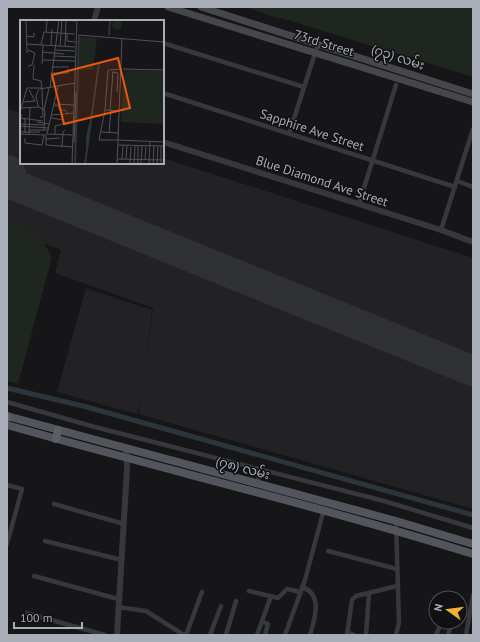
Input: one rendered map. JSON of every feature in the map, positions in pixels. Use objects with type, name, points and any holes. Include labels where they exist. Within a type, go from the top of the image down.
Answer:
[{"type":"highway","points":[[56,439],[58,430]]},
{"type":"main road","name":"73rd Street","points":[[168,7],[473,102]]},
{"type":"main road","name":"(၇၃) လမ်း","points":[[201,7],[473,94]]},
{"type":"main road","name":"(၇၈) လမ်း","points":[[7,417],[396,521],[473,544]]},
{"type":"main road","name":"(၇၈) လမ်း","points":[[7,425],[127,459],[396,530],[473,554]]},
{"type":"street","points":[[94,20],[98,7]]},
{"type":"street","points":[[164,42],[304,87]]},
{"type":"street","points":[[289,134],[318,44]]},
{"type":"street","points":[[359,204],[396,85]]},
{"type":"street","name":"Sapphire Ave Street","points":[[164,93],[455,187]]},
{"type":"street","points":[[441,230],[473,129]]},
{"type":"street","name":"Blue Diamond Ave Street","points":[[164,142],[441,230],[473,242]]},
{"type":"street","points":[[457,181],[473,187]]},
{"type":"street","points":[[7,402],[95,427],[384,501],[473,528]]},
{"type":"street","points":[[117,635],[118,599],[124,524],[127,459],[126,449]]},
{"type":"street","points":[[257,484],[261,469]]},
{"type":"street","points":[[7,485],[22,489],[7,544]]},
{"type":"street","points":[[285,635],[302,587],[326,502]]},
{"type":"street","points":[[54,504],[124,524]]},
{"type":"street","points":[[396,521],[399,623],[396,635]]},
{"type":"street","points":[[46,541],[122,560]]},
{"type":"street","points":[[328,551],[397,569]]},
{"type":"street","points":[[34,576],[118,599]]},
{"type":"street","points":[[354,635],[348,634],[352,600],[356,596],[397,586]]},
{"type":"street","points":[[302,587],[310,590],[314,594],[316,601],[315,615],[310,635]]},
{"type":"street","points":[[249,591],[280,597],[287,589],[300,592]]},
{"type":"street","points":[[118,607],[146,612],[185,635],[202,592]]},
{"type":"street","points":[[366,635],[369,593]]},
{"type":"street","points":[[466,635],[470,622],[473,595]]},
{"type":"street","points":[[257,635],[261,622],[263,622],[271,596]]},
{"type":"street","points":[[226,635],[236,601]]},
{"type":"street","points":[[210,635],[221,606]]},
{"type":"street","points":[[26,613],[105,635]]},
{"type":"street","points":[[263,622],[268,624],[265,635]]},
{"type":"shaded area","points":[[246,7],[473,7],[473,77],[281,18],[280,19]]},
{"type":"shaded area","points":[[7,109],[20,113],[20,164],[164,164],[164,158],[473,258],[473,509],[139,414],[141,401],[137,414],[57,392],[86,288],[152,310],[144,377],[153,308],[55,273],[61,250],[7,229]]},
{"type":"shaded area","points":[[7,222],[37,232],[52,257],[18,384],[7,381]]},
{"type":"waterway","points":[[7,388],[87,407],[473,515]]},
{"type":"taxiway","points":[[7,162],[10,161],[18,166],[26,190]]},
{"type":"runway","points":[[7,182],[473,371]]}]
